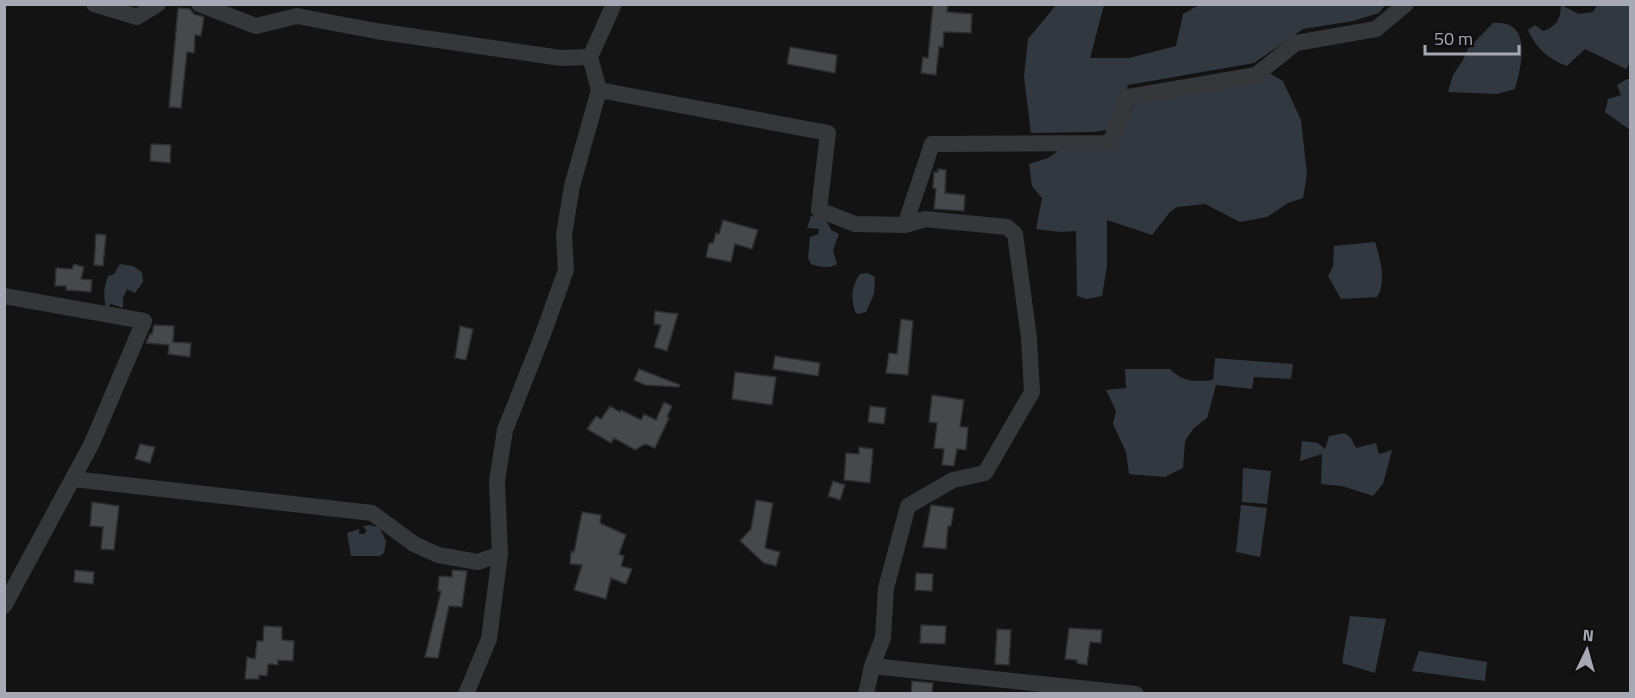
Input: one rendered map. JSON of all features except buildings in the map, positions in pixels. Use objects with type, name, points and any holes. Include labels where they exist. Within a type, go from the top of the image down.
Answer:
[{"type":"street","points":[[94,4],[137,17],[158,4]]},
{"type":"street","points":[[199,4],[256,26],[297,16],[376,31],[549,56],[590,57]]},
{"type":"street","points":[[466,693],[489,639],[500,554],[497,481],[505,430],[566,270],[564,235],[572,186],[599,90],[590,57],[614,4]]},
{"type":"street","points":[[904,225],[932,144],[1110,143],[1128,96],[1256,75],[1296,43],[1376,29],[1406,4]]},
{"type":"street","points":[[599,90],[828,134],[819,210],[855,224],[904,225],[925,219],[1007,227],[1015,234],[1029,338],[1032,392],[986,473],[953,480],[908,506],[886,588],[883,638],[872,666],[866,693]]},
{"type":"street","points":[[4,296],[144,321],[92,443],[4,606]]},
{"type":"street","points":[[73,479],[372,513],[414,544],[438,555],[478,562],[500,554]]},
{"type":"street","points":[[872,666],[1136,693]]},
{"type":"shaded area","points":[[1056,5],[1104,5],[1090,58],[1129,58],[1176,46],[1183,14],[1199,5],[1385,5],[1379,13],[1353,21],[1303,29],[1254,63],[1128,85],[1112,129],[1093,132],[1031,133],[1024,77],[1028,39]]},
{"type":"shaded area","points":[[1561,5],[1579,14],[1593,12],[1597,5],[1630,5],[1630,63],[1626,69],[1585,49],[1567,66],[1543,52],[1528,30],[1535,25],[1543,31],[1552,27],[1559,18]]},
{"type":"shaded area","points":[[1493,23],[1506,24],[1515,29],[1520,36],[1522,46],[1520,69],[1515,89],[1497,94],[1448,92],[1453,75],[1468,49]]},
{"type":"shaded area","points":[[1267,72],[1283,81],[1301,120],[1307,174],[1303,198],[1288,203],[1267,217],[1240,222],[1205,204],[1177,207],[1170,212],[1152,235],[1107,220],[1107,266],[1102,296],[1087,299],[1077,296],[1076,231],[1036,229],[1042,198],[1032,186],[1029,164],[1048,158],[1068,144],[1116,141],[1139,95]]},
{"type":"shaded area","points":[[1630,79],[1630,130],[1605,112],[1608,99],[1621,95],[1617,85]]},
{"type":"shaded area","points":[[811,216],[825,218],[831,230],[839,234],[833,250],[837,264],[834,266],[814,265],[808,258],[810,237],[818,234],[819,229],[807,228]]},
{"type":"shaded area","points":[[1375,242],[1382,277],[1377,297],[1341,299],[1328,276],[1333,266],[1334,246]]},
{"type":"shaded area","points":[[120,264],[133,266],[142,272],[143,282],[135,293],[127,289],[123,298],[123,308],[111,304],[106,308],[104,296],[108,276],[114,274]]},
{"type":"shaded area","points":[[868,273],[875,277],[874,294],[866,312],[858,314],[855,312],[852,297],[853,288],[860,274]]},
{"type":"shaded area","points":[[1215,358],[1293,364],[1291,379],[1254,377],[1252,389],[1216,385],[1207,418],[1194,428],[1185,441],[1183,468],[1165,477],[1129,474],[1126,452],[1113,424],[1116,411],[1106,390],[1126,388],[1125,369],[1170,369],[1190,380],[1213,380]]},
{"type":"shaded area","points":[[1345,433],[1351,438],[1356,448],[1376,443],[1379,454],[1392,450],[1383,484],[1373,496],[1342,486],[1321,484],[1322,454],[1300,461],[1302,441],[1318,443],[1325,449],[1329,436]]},
{"type":"shaded area","points":[[1243,468],[1271,471],[1267,504],[1242,502]]},
{"type":"shaded area","points":[[1241,505],[1267,508],[1260,557],[1236,552]]},
{"type":"shaded area","points":[[370,525],[380,528],[386,541],[384,553],[380,556],[351,556],[347,533],[359,529],[359,534],[364,534],[367,531],[363,526]]},
{"type":"shaded area","points":[[1350,616],[1386,619],[1375,673],[1342,663]]},
{"type":"shaded area","points":[[1419,651],[1487,662],[1485,681],[1412,671]]}]
